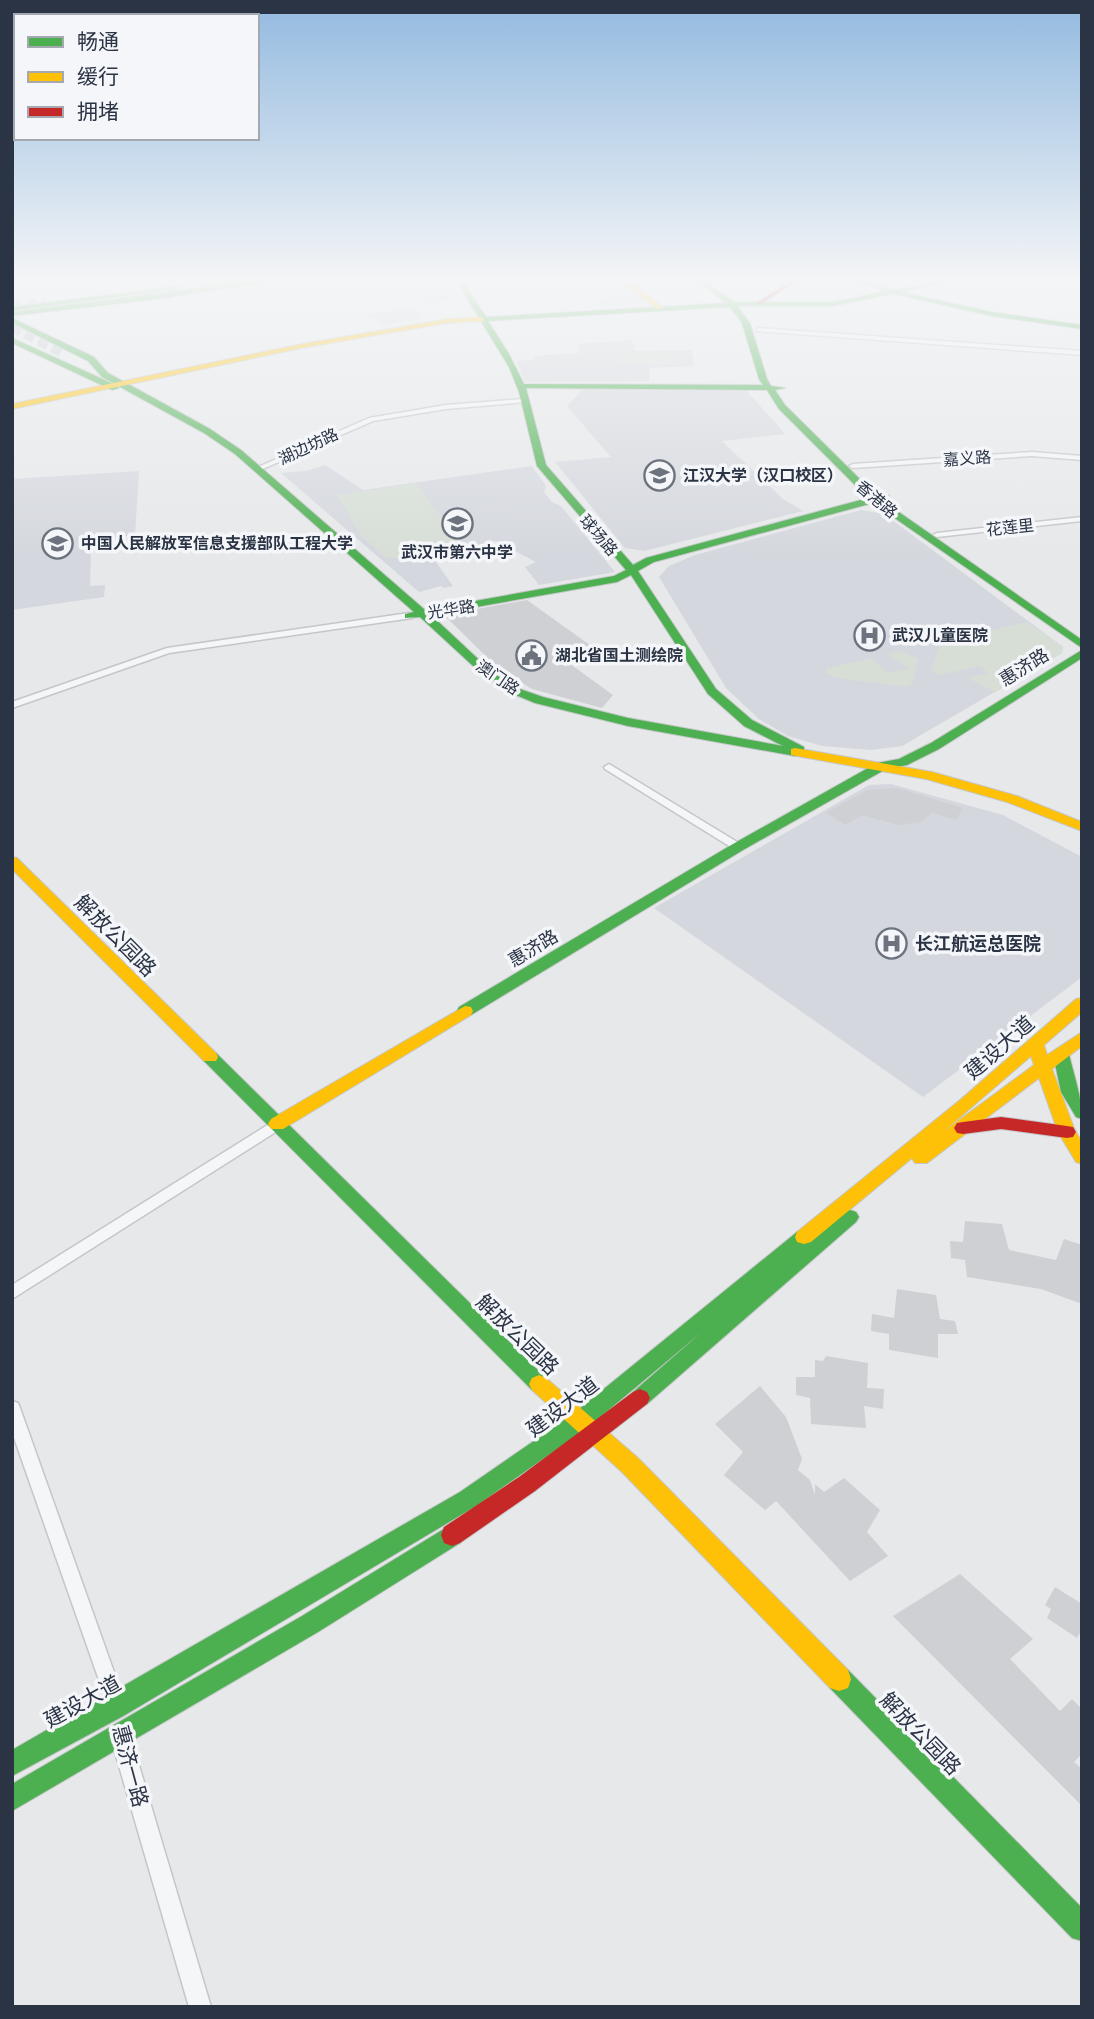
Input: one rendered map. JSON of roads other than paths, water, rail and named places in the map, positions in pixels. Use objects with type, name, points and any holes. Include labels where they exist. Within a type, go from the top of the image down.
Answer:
[{"type":"main road","name":"澳门路","points":[[79,371],[111,382],[207,431],[258,469],[416,615],[484,684],[505,696],[534,708],[597,724],[975,788],[1082,827]]},
{"type":"main road","points":[[91,371],[111,382]]},
{"type":"main road","name":"澳门路","points":[[103,371],[111,382],[219,449],[389,596],[510,689],[539,700],[628,722],[800,750],[876,770],[987,802],[1051,824],[1082,840]]},
{"type":"main road","points":[[12,407],[111,382],[168,371]]},
{"type":"main road","name":"球场路","points":[[514,371],[542,466],[631,569],[671,624],[712,691],[748,723],[800,750]]},
{"type":"main road","name":"香港路","points":[[761,371],[764,379],[853,466],[880,498],[1082,632]]},
{"type":"main road","name":"香港路","points":[[771,371],[775,388],[795,423],[880,498],[1082,645]]},
{"type":"main road","points":[[522,394],[775,388]]},
{"type":"main road","name":"光华路","points":[[416,615],[617,579],[650,560],[880,498]]},
{"type":"main road","name":"惠济路","points":[[277,1124],[738,847],[876,770],[903,762],[935,746],[1082,653]]},
{"type":"main road","name":"解放公园路","points":[[12,861],[532,1378],[630,1465],[1082,1928]]},
{"type":"main road","name":"建设大道","points":[[12,1764],[117,1706],[468,1499],[580,1421],[966,1104],[1082,1003]]},
{"type":"main road","points":[[12,1798],[399,1571],[595,1434],[654,1387],[896,1177],[1082,1038]]},
{"type":"main road","points":[[1035,1044],[1067,1132],[1082,1157]]},
{"type":"main road","points":[[1061,1054],[1069,1092],[1082,1113]]},
{"type":"main road","points":[[960,1129],[979,1122],[1024,1124],[1067,1132]]},
{"type":"street","name":"湖边坊路","points":[[258,469],[371,419],[522,394]]},
{"type":"street","name":"嘉义路","points":[[853,466],[1032,454],[1082,458]]},
{"type":"street","name":"花莲里","points":[[937,535],[1082,519]]},
{"type":"street","name":"光华路","points":[[12,705],[167,651],[416,615]]},
{"type":"street","points":[[609,767],[738,847]]},
{"type":"street","name":"惠济路","points":[[12,1293],[277,1124]]},
{"type":"street","name":"惠济一路","points":[[12,1409],[117,1706],[120,1735],[200,2007]]},
{"type":"place","name":"江汉大学（汉口校区）","points":[[660,475]]},
{"type":"place","name":"武汉市第六中学","points":[[457,523]]},
{"type":"place","name":"中国人民解放军信息支援部队工程大学","points":[[58,543]]},
{"type":"place","name":"武汉儿童医院","points":[[869,635]]},
{"type":"place","name":"湖北省国土测绘院","points":[[532,655]]},
{"type":"place","name":"长江航运总医院","points":[[892,943]]}]
